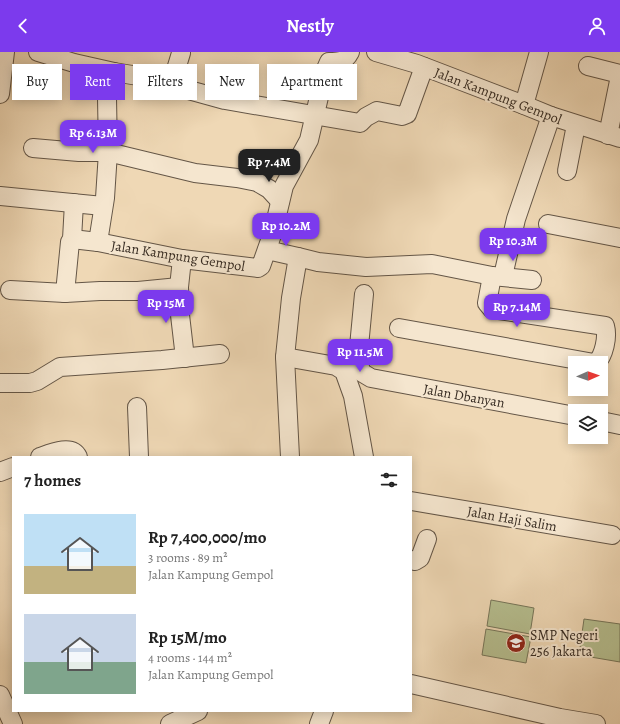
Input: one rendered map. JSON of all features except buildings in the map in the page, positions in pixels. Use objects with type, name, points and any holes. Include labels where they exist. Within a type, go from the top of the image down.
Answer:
[{"type":"street","points":[[0,94],[5,52]]},
{"type":"street","points":[[38,52],[78,64]]},
{"type":"street","name":"Jalan Kampung Gempol","points":[[72,239],[98,242],[182,259],[258,268],[261,266],[273,232],[284,186],[309,140],[325,71],[329,62],[342,62],[347,58],[350,52]]},
{"type":"street","name":"Jalan Kampung Gempol","points":[[376,52],[421,61],[551,116],[614,137]]},
{"type":"street","points":[[524,104],[539,52]]},
{"type":"street","points":[[177,64],[181,53]]},
{"type":"street","points":[[197,93],[225,100],[360,123],[366,117],[377,111],[402,116],[407,114],[421,61]]},
{"type":"street","points":[[588,66],[620,75],[614,137]]},
{"type":"street","points":[[98,242],[108,152],[107,100]]},
{"type":"street","points":[[551,116],[498,276],[487,303],[492,309],[605,326],[606,332],[601,356]]},
{"type":"street","points":[[567,171],[576,125]]},
{"type":"street","points":[[33,148],[79,152],[108,152],[195,173],[257,182],[269,189],[280,201]]},
{"type":"street","points":[[0,196],[103,206]]},
{"type":"street","points":[[65,293],[70,242],[72,239],[74,203]]},
{"type":"street","points":[[548,224],[620,238]]},
{"type":"street","points":[[267,250],[318,262],[366,267],[432,264],[498,276],[532,280]]},
{"type":"street","points":[[290,456],[285,357],[291,298],[298,257]]},
{"type":"street","points":[[182,259],[179,287],[180,315],[185,358]]},
{"type":"street","points":[[10,290],[65,293],[138,291],[179,287]]},
{"type":"street","name":"Jalan Dbanyan","points":[[364,294],[358,358],[361,372],[370,378],[568,415]]},
{"type":"street","points":[[399,328],[568,358]]},
{"type":"street","points":[[0,383],[30,383],[60,367],[220,354]]},
{"type":"street","points":[[285,357],[336,366],[344,371],[353,396],[364,456]]},
{"type":"street","points":[[137,406],[140,456]]},
{"type":"street","points":[[608,422],[620,425]]},
{"type":"street","points":[[43,456],[67,450],[74,452],[77,456]]},
{"type":"street","points":[[0,472],[12,467]]},
{"type":"street","name":"Jalan Haji Salim","points":[[412,501],[612,535]]},
{"type":"street","points":[[412,560],[415,561],[420,558],[427,539]]},
{"type":"street","points":[[412,684],[559,721],[596,724]]},
{"type":"street","points":[[0,695],[13,724]]},
{"type":"street","points":[[170,724],[196,712]]},
{"type":"street","points":[[319,724],[324,712]]},
{"type":"green space","points":[[491,600],[534,608],[530,634],[487,626]]},
{"type":"green space","points":[[584,619],[620,624],[620,662],[579,655]]},
{"type":"green space","points":[[486,629],[531,637],[526,663],[482,655]]},
{"type":"place","name":"SMP Negeri 256 Jakarta","points":[[516,643]]}]
